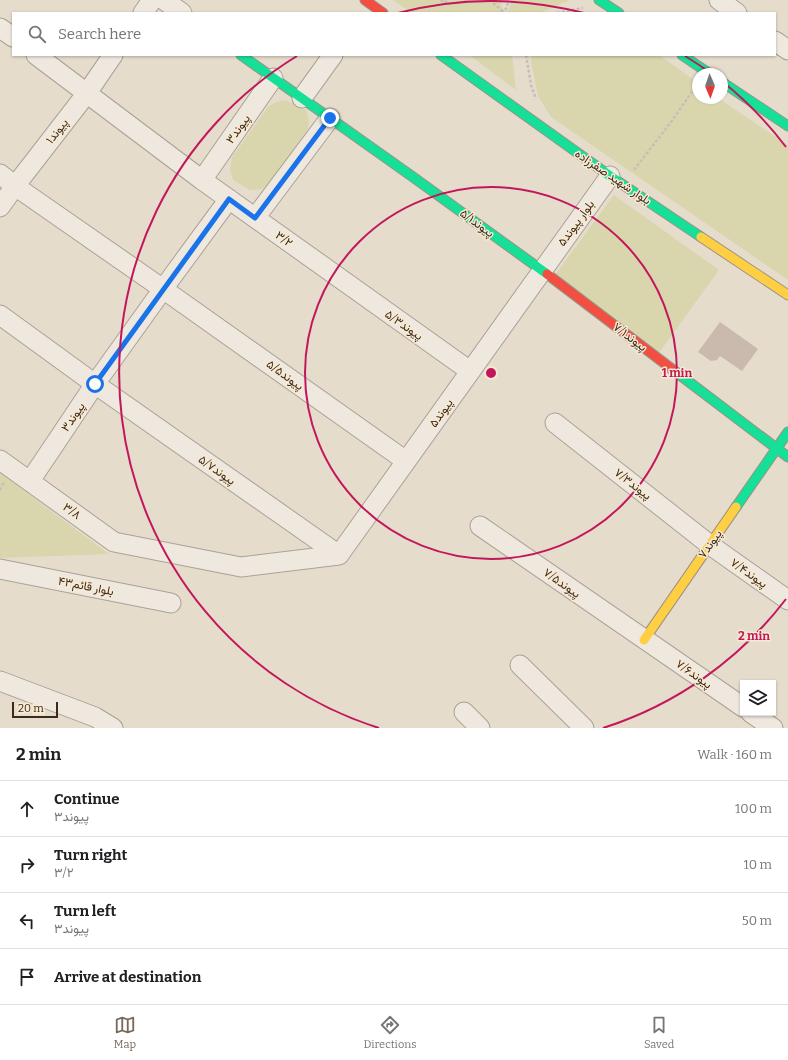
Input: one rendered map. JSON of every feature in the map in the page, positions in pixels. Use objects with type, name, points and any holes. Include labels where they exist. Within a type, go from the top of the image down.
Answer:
[{"type":"street","points":[[144,12],[152,0]]},
{"type":"street","points":[[164,0],[181,12]]},
{"type":"street","points":[[599,0],[617,12]]},
{"type":"street","points":[[719,0],[736,12]]},
{"type":"street","points":[[0,28],[12,36]]},
{"type":"street","points":[[776,42],[788,50]]},
{"type":"street","name":"۳/۲","points":[[37,56],[202,180],[339,278]]},
{"type":"street","name":"پیوند۱","points":[[0,207],[87,93],[112,56]]},
{"type":"street","name":"پیوند۵/۱","points":[[242,56],[542,270]]},
{"type":"street","points":[[302,98],[332,56]]},
{"type":"street","name":"بلوار شهید صفرزاده","points":[[442,56],[617,181],[788,295]]},
{"type":"street","points":[[683,56],[701,68]]},
{"type":"street","name":"پیوند۳","points":[[202,180],[273,78]]},
{"type":"street","points":[[728,86],[788,126]]},
{"type":"street","points":[[255,218],[330,118]]},
{"type":"street","name":"پیوند۵/۵","points":[[0,174],[406,462]]},
{"type":"street","name":"بلوار پیوند۵","points":[[542,270],[617,181]]},
{"type":"street","name":"پیوند۳","points":[[30,481],[95,384],[229,199]]},
{"type":"street","name":"پیوند۵","points":[[339,555],[542,270]]},
{"type":"street","name":"پیوند۷/۱","points":[[542,270],[788,457]]},
{"type":"street","name":"پیوند۵/۳","points":[[339,278],[470,371]]},
{"type":"street","name":"پیوند۵/۷","points":[[0,315],[95,384],[339,555]]},
{"type":"street","name":"پیوند۷/۳","points":[[555,423],[710,545]]},
{"type":"street","name":"پیوند۷","points":[[644,640],[788,432]]},
{"type":"street","name":"۳/۸","points":[[0,460],[114,542],[241,567],[339,555]]},
{"type":"street","name":"پیوند۷/۵","points":[[480,526],[644,640]]},
{"type":"street","name":"پیوند۷/۴","points":[[710,545],[788,600]]},
{"type":"street","name":"بلوار قائم۴۳","points":[[0,569],[171,603]]},
{"type":"street","name":"پیوند۷/۶","points":[[644,640],[740,706]]},
{"type":"street","points":[[520,665],[584,728]]},
{"type":"street","points":[[0,681],[95,717],[113,728]]},
{"type":"street","points":[[464,712],[480,728]]},
{"type":"street","points":[[755,716],[773,728]]},
{"type":"path","points":[[441,0],[445,3],[447,0]]},
{"type":"path","points":[[489,0],[502,12],[508,3],[508,0]]},
{"type":"path","points":[[526,56],[531,85],[536,100]]},
{"type":"path","points":[[617,181],[632,173],[692,92]]},
{"type":"path","points":[[0,490],[5,480]]},
{"type":"shaded area","points":[[393,0],[503,0],[501,4],[504,12],[411,12]]},
{"type":"shaded area","points":[[512,0],[570,0],[542,12],[507,12]]},
{"type":"shaded area","points":[[470,56],[512,56],[516,90]]},
{"type":"shaded area","points":[[532,56],[660,56],[692,79],[692,104],[727,104],[788,145],[788,280],[551,117],[538,96],[531,62]]},
{"type":"shaded area","points":[[286,100],[306,110],[309,120],[308,129],[274,178],[262,189],[250,190],[233,180],[230,169],[232,157],[268,107],[276,102]]},
{"type":"shaded area","points":[[614,195],[719,270],[659,353],[554,276]]},
{"type":"shaded area","points":[[0,473],[109,554],[0,558]]},
{"type":"building","points":[[720,322],[758,349],[742,371],[720,356],[717,360],[711,361],[698,352]]},
{"type":"traffic: fast","points":[[599,0],[617,12]]},
{"type":"traffic: fast","points":[[242,56],[547,274]]},
{"type":"traffic: fast","points":[[442,56],[610,176],[701,237]]},
{"type":"traffic: fast","points":[[683,56],[701,68]]},
{"type":"traffic: fast","points":[[728,86],[788,126]]},
{"type":"traffic: fast","points":[[672,369],[788,457]]},
{"type":"traffic: fast","points":[[736,507],[788,432]]},
{"type":"traffic: slow","points":[[701,237],[788,295]]},
{"type":"traffic: slow","points":[[644,640],[736,507]]},
{"type":"traffic: jam","points":[[365,0],[382,12]]},
{"type":"traffic: jam","points":[[547,274],[672,369]]},
{"type":"route","points":[[95,384],[229,199],[255,218],[330,118]]}]
